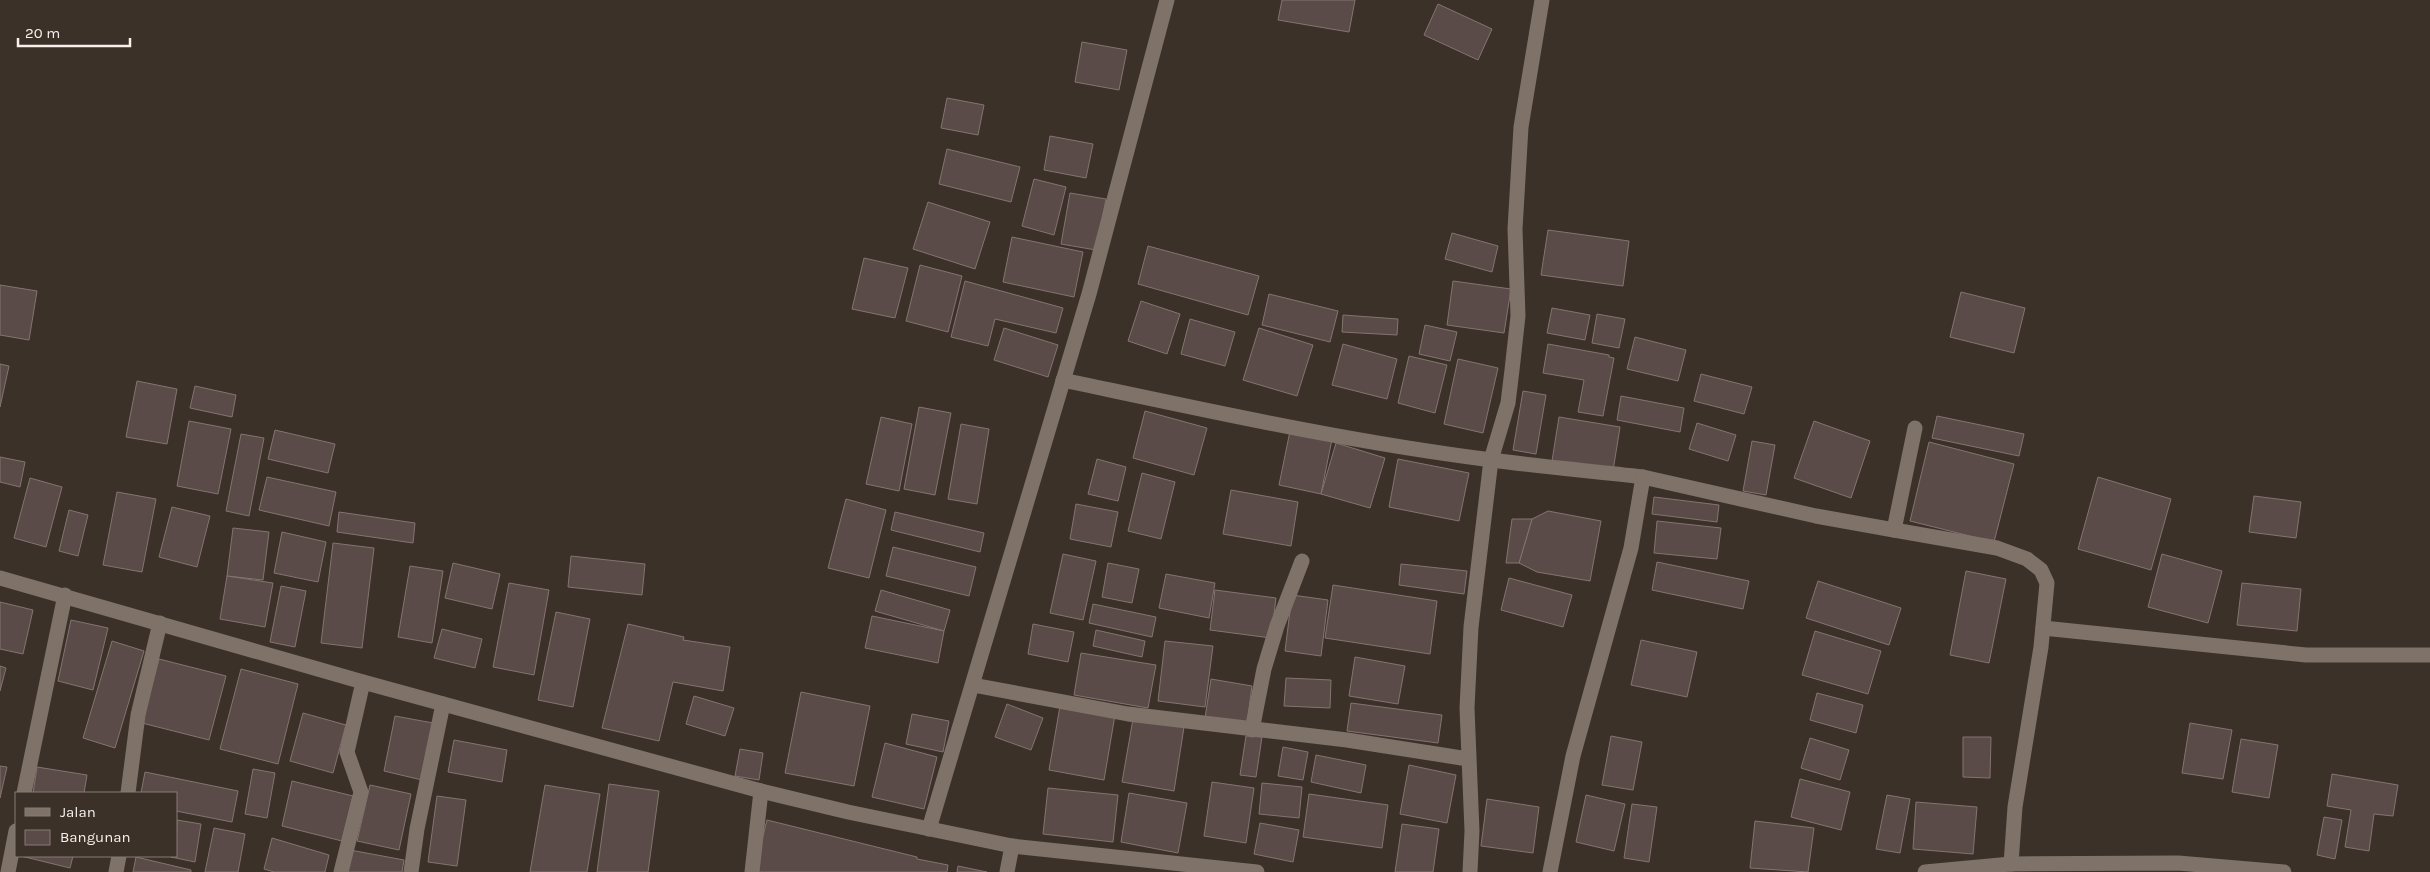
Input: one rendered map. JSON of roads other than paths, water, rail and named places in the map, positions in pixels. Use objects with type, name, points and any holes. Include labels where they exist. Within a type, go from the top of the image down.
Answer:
[{"type":"street","points":[[929,829],[1089,294],[1167,0]]},
{"type":"street","points":[[1470,872],[1472,831],[1467,708],[1471,627],[1492,460],[1508,403],[1513,361],[1518,316],[1515,229],[1521,127],[1542,0]]},
{"type":"street","points":[[1063,380],[1224,415],[1492,460],[1642,477],[1816,516],[1997,548],[2027,559],[2041,570],[2047,584],[2043,628],[2015,807],[2011,864]]},
{"type":"street","points":[[1894,530],[1915,428]]},
{"type":"street","points":[[1550,872],[1573,756],[1631,548],[1642,477]]},
{"type":"street","points":[[1252,730],[1264,670],[1277,626],[1302,562]]},
{"type":"street","points":[[0,578],[65,595],[363,682],[761,791],[1012,846],[1257,872]]},
{"type":"street","points":[[24,792],[65,595]]},
{"type":"street","points":[[128,792],[138,715],[160,623]]},
{"type":"street","points":[[2043,628],[2306,655],[2430,655]]},
{"type":"street","points":[[341,872],[360,792],[347,752],[363,682]]},
{"type":"street","points":[[973,684],[1128,714],[1348,740],[1468,759]]},
{"type":"street","points":[[411,872],[417,829],[443,704]]},
{"type":"street","points":[[752,872],[761,791]]},
{"type":"street","points":[[8,872],[15,836]]},
{"type":"street","points":[[1007,872],[1012,846]]},
{"type":"street","points":[[116,872],[118,857]]},
{"type":"street","points":[[1925,872],[2011,864],[2178,863],[2284,872]]}]
